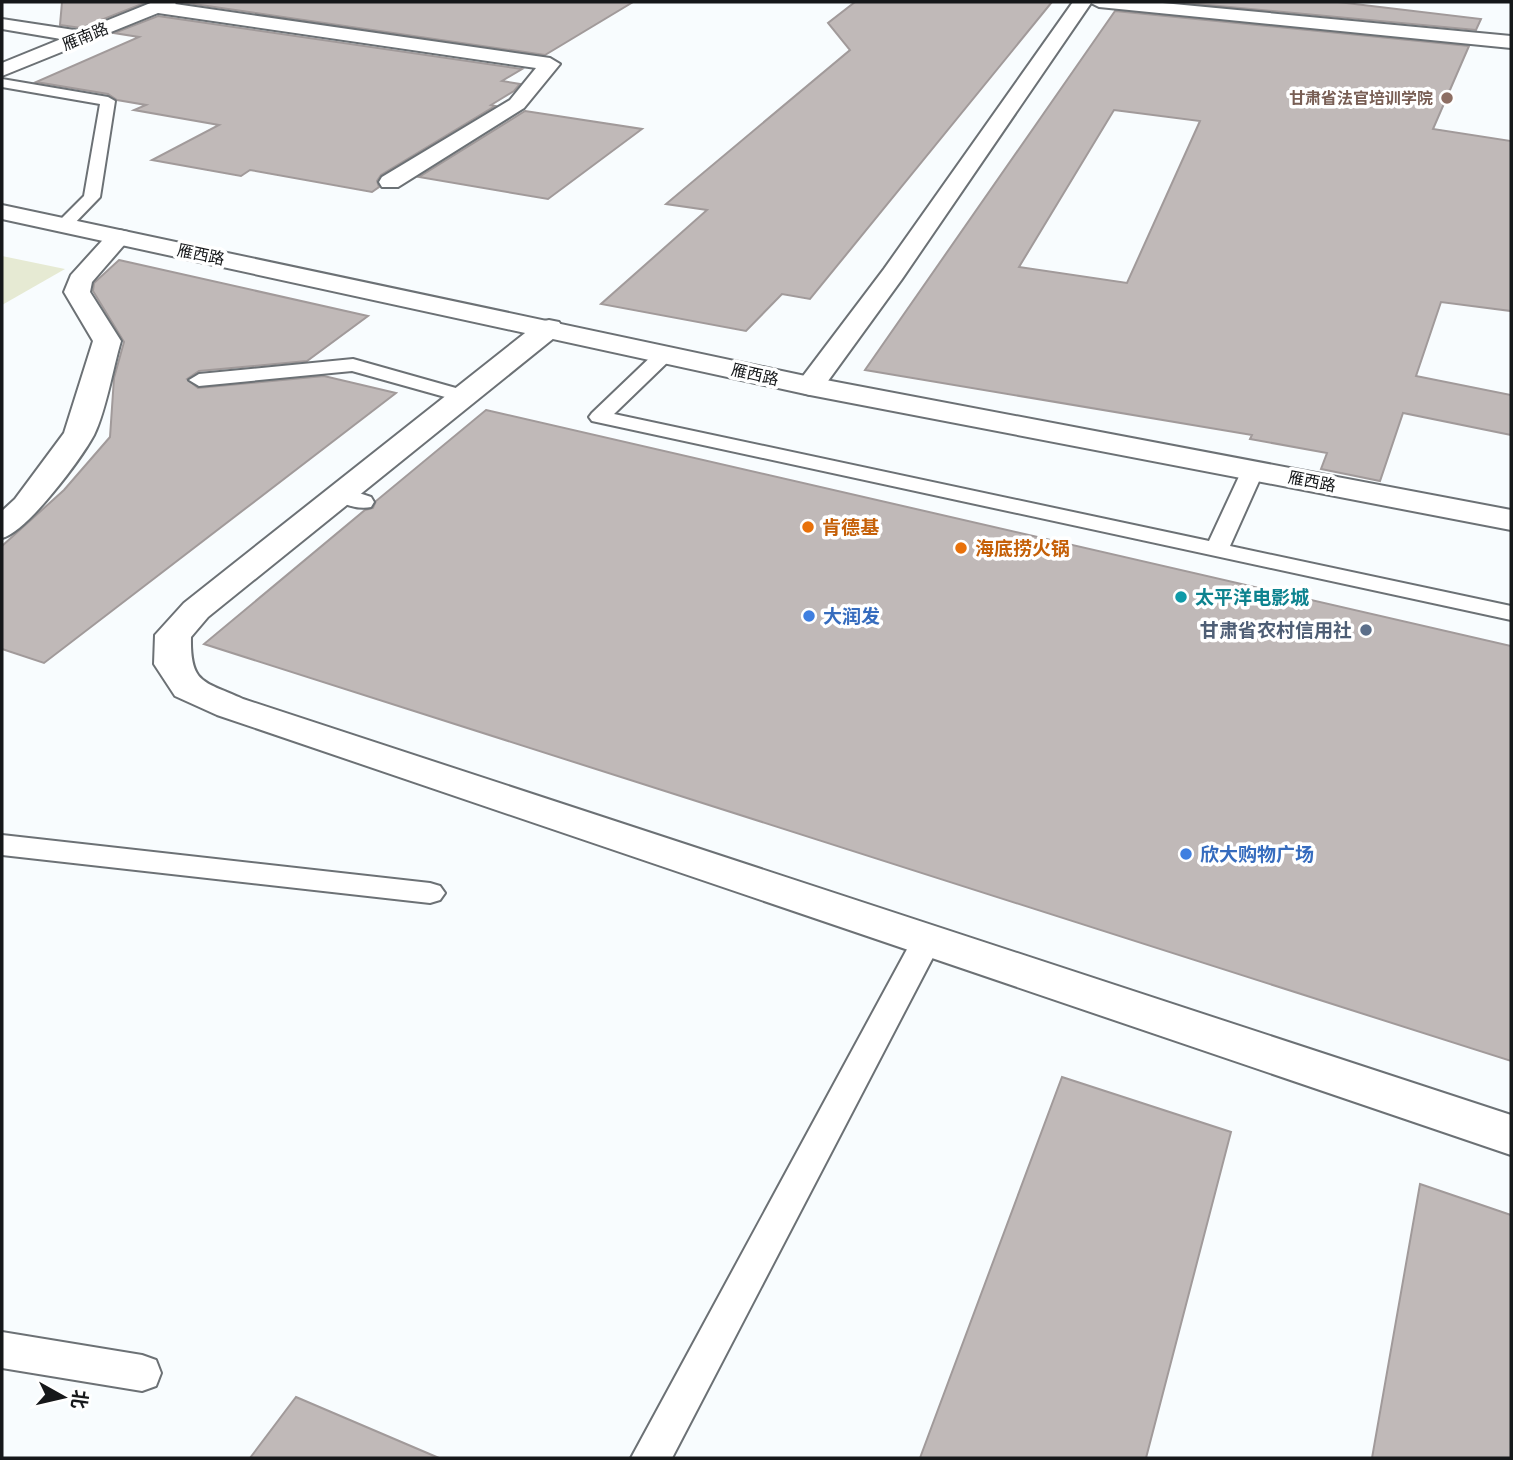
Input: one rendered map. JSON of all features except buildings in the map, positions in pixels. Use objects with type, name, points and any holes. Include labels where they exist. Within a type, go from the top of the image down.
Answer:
[{"type":"street","points":[[810,386],[893,274],[1082,2]]},
{"type":"street","points":[[1100,2],[1132,3],[1511,42]]},
{"type":"street","points":[[162,4],[550,64],[517,104],[390,182]]},
{"type":"street","name":"雁南路","points":[[2,70],[162,4]]},
{"type":"street","points":[[2,24],[83,37]]},
{"type":"street","name":"雁西路","points":[[2,212],[810,386],[1511,520]]},
{"type":"street","points":[[2,528],[26,506],[79,434],[107,341],[77,292],[80,280],[120,237]]},
{"type":"street","points":[[549,328],[463,396],[352,498],[196,610],[173,635],[173,664],[188,688],[230,707],[1511,1135]]},
{"type":"lane","points":[[2,83],[108,101],[92,197],[63,225]]},
{"type":"lane","points":[[666,353],[599,417],[1511,612]]},
{"type":"lane","points":[[199,380],[353,365],[463,396]]},
{"type":"lane","points":[[1217,549],[1253,470]]},
{"type":"lane","points":[[2,845],[430,893]]},
{"type":"lane","points":[[651,1458],[927,940]]},
{"type":"lane","points":[[2,1350],[142,1373]]},
{"type":"green space","points":[[2,256],[65,269],[2,305]]},
{"type":"place","name":"甘肃省法官培训学院","points":[[1447,98]]},
{"type":"place","name":"肯德基","points":[[808,527]]},
{"type":"place","name":"海底捞火锅","points":[[961,548]]},
{"type":"place","name":"太平洋电影城","points":[[1181,597]]},
{"type":"place","name":"大润发","points":[[809,616]]},
{"type":"place","name":"甘肃省农村信用社","points":[[1366,630]]},
{"type":"place","name":"欣大购物广场","points":[[1186,854]]}]
